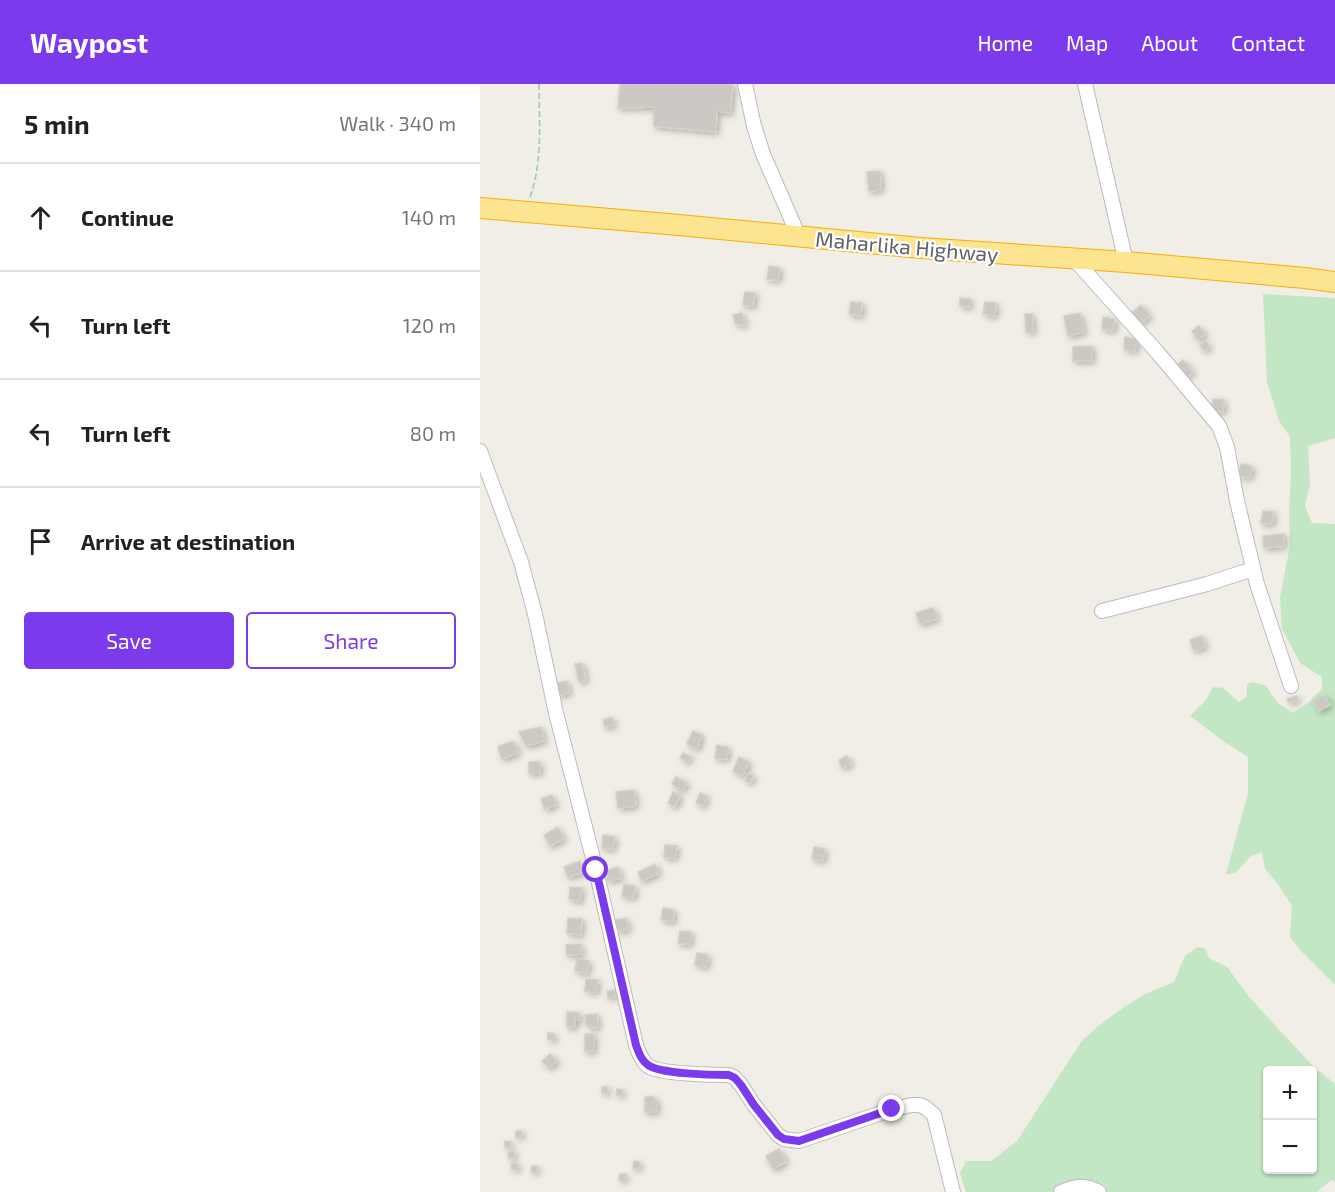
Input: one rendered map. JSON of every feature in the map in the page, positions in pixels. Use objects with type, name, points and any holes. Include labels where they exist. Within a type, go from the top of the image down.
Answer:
[{"type":"highway","name":"Maharlika Highway","points":[[480,208],[921,248],[1126,262],[1335,282]]},
{"type":"street","points":[[746,84],[754,126],[763,154],[799,237]]},
{"type":"street","points":[[1086,84],[1126,262]]},
{"type":"street","points":[[1074,259],[1219,426],[1227,447],[1253,569],[1291,686]]},
{"type":"street","points":[[480,451],[520,562],[535,614],[571,777],[596,870],[636,1045],[642,1060],[650,1067],[662,1070],[729,1075],[735,1078],[778,1135],[790,1141],[799,1141],[892,1109],[920,1105],[934,1115],[953,1192]]},
{"type":"street","points":[[1102,611],[1197,587],[1253,569]]},
{"type":"street","points":[[1061,1192],[1080,1186],[1099,1192]]},
{"type":"path","points":[[524,212],[534,185],[539,157],[539,84]]},
{"type":"green space","points":[[1263,294],[1335,298],[1335,438],[1308,446],[1310,484],[1305,506],[1312,523],[1335,524],[1335,985],[1290,937],[1292,906],[1265,869],[1262,852],[1251,856],[1235,873],[1226,874],[1248,793],[1248,757],[1190,716],[1206,700],[1213,687],[1223,688],[1239,702],[1247,696],[1247,684],[1253,682],[1266,686],[1278,703],[1293,713],[1308,703],[1322,689],[1322,677],[1300,663],[1282,629],[1280,597],[1290,546],[1290,437],[1279,421],[1267,382]]},
{"type":"green space","points":[[1197,947],[1205,948],[1209,958],[1227,967],[1250,998],[1313,1066],[1263,1066],[1263,1174],[1317,1174],[1317,1069],[1335,1084],[1335,1182],[1331,1180],[1317,1192],[966,1192],[960,1173],[966,1161],[991,1161],[1017,1141],[1081,1042],[1124,1007],[1145,994],[1174,982],[1185,956]]},
{"type":"building","points":[[620,84],[733,84],[730,113],[717,111],[716,132],[654,126],[654,107],[618,108]]},
{"type":"building","points":[[880,171],[881,190],[869,191],[867,172]]},
{"type":"building","points":[[769,266],[780,268],[778,280],[767,279]]},
{"type":"building","points":[[745,292],[755,293],[753,306],[743,305]]},
{"type":"building","points":[[960,298],[970,299],[970,307],[960,306]]},
{"type":"building","points":[[851,302],[862,303],[861,316],[849,314]]},
{"type":"building","points":[[985,302],[996,303],[995,316],[983,314]]},
{"type":"building","points":[[1141,305],[1150,316],[1141,323],[1132,313]]},
{"type":"building","points":[[742,313],[745,325],[736,324],[733,315]]},
{"type":"building","points":[[1080,313],[1084,332],[1068,336],[1064,316]]},
{"type":"building","points":[[1025,314],[1032,314],[1033,332],[1026,332]]},
{"type":"building","points":[[1103,317],[1115,319],[1113,331],[1102,329]]},
{"type":"building","points":[[1199,326],[1205,334],[1198,340],[1192,331]]},
{"type":"building","points":[[1125,337],[1137,339],[1135,351],[1124,349]]},
{"type":"building","points":[[1206,341],[1209,347],[1204,351],[1200,345]]},
{"type":"building","points":[[1092,346],[1092,361],[1073,361],[1073,347]]},
{"type":"building","points":[[1183,360],[1193,372],[1187,377],[1177,365]]},
{"type":"building","points":[[1213,399],[1224,400],[1223,412],[1211,411]]},
{"type":"building","points":[[1241,464],[1252,466],[1250,478],[1239,476]]},
{"type":"building","points":[[1263,511],[1274,512],[1272,524],[1261,523]]},
{"type":"building","points":[[1284,534],[1284,546],[1264,548],[1263,536]]},
{"type":"building","points":[[933,608],[937,619],[920,624],[916,613]]},
{"type":"building","points":[[1202,636],[1205,647],[1194,651],[1190,640]]},
{"type":"building","points":[[582,663],[586,680],[579,682],[575,664]]},
{"type":"building","points":[[567,681],[569,693],[559,695],[557,683]]},
{"type":"building","points":[[1324,695],[1330,705],[1319,711],[1313,701]]},
{"type":"building","points":[[1297,696],[1298,700],[1289,703],[1287,699]]},
{"type":"building","points":[[612,717],[614,725],[605,727],[603,720]]},
{"type":"building","points":[[541,727],[544,741],[526,746],[519,732]]},
{"type":"building","points":[[693,731],[702,735],[697,749],[687,744]]},
{"type":"building","points":[[513,741],[518,753],[502,759],[498,747]]},
{"type":"building","points":[[717,745],[728,747],[727,759],[715,758]]},
{"type":"building","points":[[683,753],[691,757],[688,762],[680,758]]},
{"type":"building","points":[[847,756],[851,764],[842,768],[839,760]]},
{"type":"building","points":[[739,757],[749,762],[743,775],[733,771]]},
{"type":"building","points":[[529,762],[540,762],[540,773],[529,773]]},
{"type":"building","points":[[748,773],[754,776],[750,783],[745,781]]},
{"type":"building","points":[[676,777],[687,783],[683,790],[672,784]]},
{"type":"building","points":[[634,790],[636,806],[618,808],[616,792]]},
{"type":"building","points":[[673,792],[680,796],[675,807],[668,803]]},
{"type":"building","points":[[700,793],[707,796],[703,806],[696,803]]},
{"type":"building","points":[[552,795],[556,805],[545,809],[541,799]]},
{"type":"building","points":[[558,827],[564,839],[550,846],[544,835]]},
{"type":"building","points":[[603,835],[615,837],[613,849],[602,848]]},
{"type":"building","points":[[665,845],[677,846],[675,858],[664,857]]},
{"type":"building","points":[[814,847],[825,849],[823,861],[812,859]]},
{"type":"building","points":[[580,861],[584,872],[568,877],[564,867]]},
{"type":"building","points":[[655,864],[659,873],[642,881],[638,872]]},
{"type":"building","points":[[618,867],[621,878],[608,881],[606,871]]},
{"type":"building","points":[[624,884],[635,886],[634,898],[622,896]]},
{"type":"building","points":[[570,887],[582,888],[580,901],[569,899]]},
{"type":"building","points":[[663,908],[674,910],[673,922],[661,920]]},
{"type":"building","points":[[568,918],[582,919],[581,935],[567,933]]},
{"type":"building","points":[[626,918],[628,930],[618,931],[616,920]]},
{"type":"building","points":[[680,931],[691,932],[690,944],[678,943]]},
{"type":"building","points":[[581,944],[582,954],[567,955],[566,945]]},
{"type":"building","points":[[697,953],[708,955],[706,967],[695,965]]},
{"type":"building","points":[[577,959],[589,961],[587,973],[575,971]]},
{"type":"building","points":[[586,979],[598,980],[596,992],[585,991]]},
{"type":"building","points":[[615,990],[616,996],[608,998],[607,991]]},
{"type":"building","points":[[567,1012],[579,1013],[579,1020],[575,1020],[575,1027],[567,1027]]},
{"type":"building","points":[[597,1014],[598,1027],[592,1028],[591,1024],[586,1025],[585,1015]]},
{"type":"building","points":[[548,1033],[554,1034],[554,1040],[548,1039]]},
{"type":"building","points":[[585,1034],[594,1034],[594,1051],[585,1051]]},
{"type":"building","points":[[550,1054],[557,1061],[549,1068],[542,1061]]},
{"type":"building","points":[[602,1087],[608,1087],[607,1093],[602,1093]]},
{"type":"building","points":[[617,1089],[623,1090],[622,1096],[616,1095]]},
{"type":"building","points":[[645,1097],[654,1097],[654,1101],[657,1101],[657,1112],[645,1112]]},
{"type":"building","points":[[516,1131],[522,1131],[521,1137],[516,1137]]},
{"type":"building","points":[[505,1141],[511,1142],[510,1147],[505,1147]]},
{"type":"building","points":[[779,1149],[786,1162],[773,1169],[766,1156]]},
{"type":"building","points":[[509,1151],[515,1152],[514,1158],[508,1157]]},
{"type":"building","points":[[634,1161],[640,1162],[639,1169],[633,1168]]},
{"type":"building","points":[[512,1163],[518,1164],[517,1170],[511,1169]]},
{"type":"building","points":[[532,1166],[537,1166],[537,1172],[531,1172]]},
{"type":"building","points":[[620,1174],[626,1174],[625,1180],[619,1180]]},
{"type":"route","points":[[596,870],[636,1045],[642,1060],[650,1067],[729,1075],[735,1078],[778,1135],[790,1141],[799,1141],[892,1109]]}]
